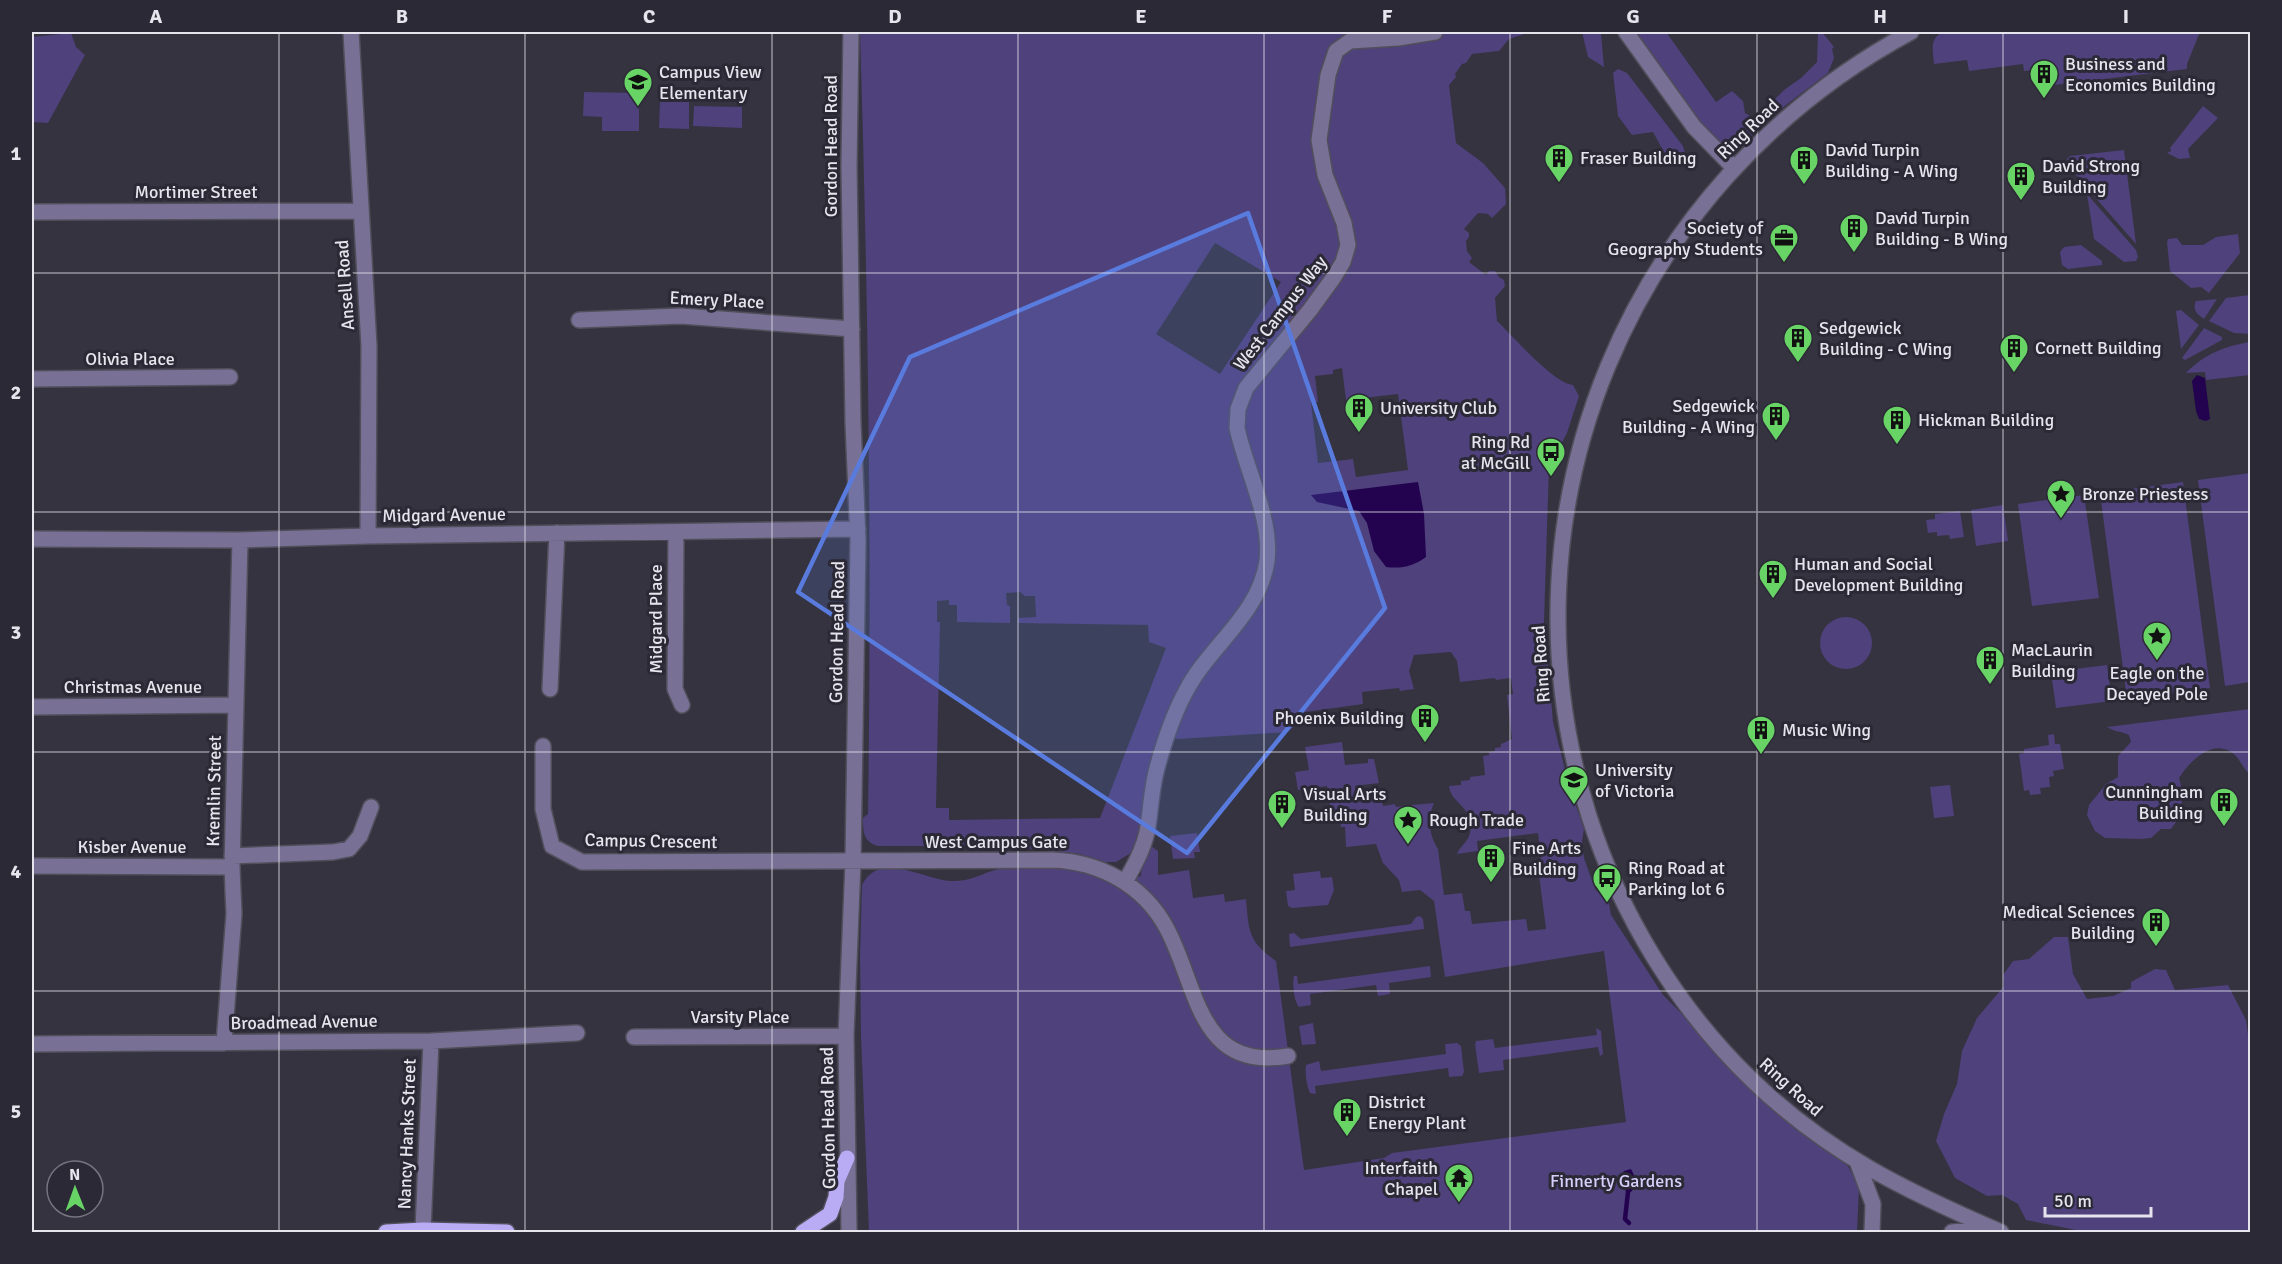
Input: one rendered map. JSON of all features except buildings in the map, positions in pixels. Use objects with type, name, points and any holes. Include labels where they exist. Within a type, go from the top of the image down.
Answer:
[{"type":"main road","points":[[803,1233],[830,1214],[836,1197],[837,1181],[847,1158]]},
{"type":"main road","points":[[386,1233],[423,1230],[507,1233]]},
{"type":"street","name":"Ansell Road","points":[[351,32],[369,346],[369,536]]},
{"type":"street","name":"Gordon Head Road","points":[[849,1233],[846,1036],[853,862],[858,529],[849,166],[850,32]]},
{"type":"street","name":"West Campus Way","points":[[1125,882],[1136,863],[1147,834],[1156,770],[1185,691],[1207,657],[1255,599],[1265,570],[1268,548],[1266,528],[1237,428],[1242,399],[1258,371],[1310,310],[1334,277],[1343,262],[1348,244],[1344,223],[1321,158],[1319,140],[1328,75],[1336,51],[1350,42],[1436,32]]},
{"type":"street","points":[[1626,32],[1694,127],[1734,168]]},
{"type":"street","name":"Ring Road","points":[[1911,32],[1854,64],[1799,108],[1734,168],[1681,232],[1664,257],[1629,318],[1588,417],[1566,509],[1560,553],[1557,627],[1563,702],[1574,762],[1604,860],[1623,902],[1658,963],[1701,1023],[1753,1081],[1808,1130],[1858,1164],[2001,1233]]},
{"type":"street","name":"Mortimer Street","points":[[32,212],[360,212]]},
{"type":"street","name":"Emery Place","points":[[579,320],[681,316],[852,329]]},
{"type":"street","name":"Olivia Place","points":[[32,379],[230,377]]},
{"type":"street","name":"Midgard Avenue","points":[[32,539],[240,540],[858,529]]},
{"type":"street","name":"Midgard Place","points":[[676,532],[675,689],[682,705]]},
{"type":"street","points":[[550,689],[557,533]]},
{"type":"street","name":"Kremlin Street","points":[[224,1043],[234,914],[232,862],[240,540]]},
{"type":"street","name":"Christmas Avenue","points":[[32,707],[235,705]]},
{"type":"street","name":"Campus Crescent","points":[[543,747],[543,808],[552,846],[582,862],[853,862]]},
{"type":"street","name":"Kisber Avenue","points":[[32,866],[232,862],[333,852],[349,849],[360,836],[371,807]]},
{"type":"street","name":"West Campus Gate","points":[[853,862],[1067,861],[1096,867],[1125,882],[1148,902],[1167,929],[1198,1009],[1215,1035],[1233,1049],[1244,1054],[1267,1059],[1288,1056]]},
{"type":"street","name":"Broadmead Avenue","points":[[32,1044],[430,1041],[577,1033]]},
{"type":"street","name":"Varsity Place","points":[[634,1037],[846,1036]]},
{"type":"street","name":"Nancy Hanks Street","points":[[423,1230],[430,1041]]},
{"type":"street","points":[[1858,1164],[1873,1204],[1872,1233]]},
{"type":"street","points":[[1952,1233],[1974,1230],[1991,1233]]},
{"type":"highlighted area","points":[[1248,213],[1385,608],[1187,853],[798,592],[910,357]]},
{"type":"green space","name":"Finnerty Gardens","points":[[860,32],[1531,32],[1509,39],[1499,51],[1472,54],[1466,63],[1462,64],[1449,85],[1456,143],[1483,163],[1505,188],[1506,204],[1492,218],[1488,214],[1478,213],[1464,229],[1469,233],[1466,241],[1467,251],[1472,258],[1469,262],[1486,275],[1489,271],[1495,271],[1504,280],[1505,286],[1495,298],[1497,321],[1544,368],[1573,385],[1579,396],[1567,433],[1549,467],[1544,621],[1553,722],[1570,789],[1584,829],[1582,841],[1584,858],[1595,889],[1609,904],[1611,915],[1663,995],[1848,1166],[1859,1187],[1857,1232],[869,1232],[861,1036],[862,885],[870,874],[880,869],[891,868],[942,880],[960,881],[1006,868],[1068,867],[1109,880],[1120,881],[1141,876],[1142,862],[1151,846],[1158,851],[1158,875],[1189,870],[1193,898],[1224,894],[1225,902],[1246,899],[1249,928],[1252,935],[1260,948],[1276,961],[1304,1170],[1384,1158],[1392,1153],[1626,1122],[1604,951],[1445,977],[1434,901],[1420,890],[1402,892],[1399,880],[1383,863],[1376,844],[1346,847],[1345,827],[1341,827],[1339,812],[1331,813],[1327,786],[1298,790],[1295,772],[1309,770],[1305,747],[1342,742],[1345,765],[1368,763],[1368,759],[1374,759],[1379,783],[1355,786],[1357,802],[1382,800],[1383,806],[1395,804],[1396,807],[1405,806],[1406,809],[1412,808],[1412,805],[1434,803],[1430,815],[1430,826],[1438,849],[1444,895],[1462,893],[1465,911],[1470,911],[1472,924],[1526,919],[1528,931],[1546,929],[1539,875],[1541,874],[1541,861],[1538,833],[1477,841],[1478,851],[1457,854],[1469,836],[1471,824],[1466,811],[1454,798],[1449,786],[1461,785],[1461,781],[1470,780],[1470,777],[1485,775],[1483,756],[1489,755],[1489,752],[1495,751],[1495,748],[1501,747],[1501,744],[1512,739],[1507,695],[1513,694],[1511,678],[1460,682],[1457,661],[1451,652],[1414,655],[1409,671],[1414,689],[1400,691],[1399,688],[1362,692],[1363,704],[1298,713],[1295,725],[1288,732],[1178,739],[1158,736],[1140,831],[1131,853],[1116,862],[1105,862],[1080,854],[1007,846],[878,846],[869,842],[864,832],[863,818],[868,814],[869,520]],"holes":[[[1215,243],[1281,282],[1220,374],[1156,334]],[[1342,368],[1346,400],[1398,394],[1408,470],[1356,477],[1353,459],[1318,463],[1311,403],[1318,402],[1315,376],[1333,374],[1333,370]],[[1020,592],[1025,596],[1035,596],[1036,617],[1018,618],[1018,623],[1148,625],[1149,642],[1166,648],[1100,818],[949,820],[949,808],[936,808],[940,622],[937,622],[937,601],[949,600],[949,605],[957,605],[957,622],[1010,623],[1010,606],[1007,605],[1006,593]]]},
{"type":"green space","points":[[1582,32],[1601,34],[1604,67],[1588,57]]},
{"type":"green space","points":[[1635,32],[1666,32],[1716,102],[1732,91],[1743,101],[1745,113],[1755,119],[1817,62],[1818,32],[1822,32],[1834,47],[1832,49],[1834,58],[1828,73],[1786,105],[1750,137],[1742,142],[1731,143],[1730,146],[1716,140],[1704,128]]},
{"type":"green space","points":[[1943,32],[2200,32],[2187,69],[2054,85],[2052,68],[2024,71],[2023,64],[1969,71],[1967,60],[1934,64],[1934,41]]},
{"type":"green space","points":[[71,33],[76,47],[85,55],[48,123],[32,122],[32,37]]},
{"type":"green space","points":[[1618,69],[1627,73],[1683,146],[1688,164],[1671,165],[1653,132],[1632,135],[1618,116],[1613,73]]},
{"type":"green space","points":[[584,92],[639,93],[639,131],[602,131],[602,117],[583,116]]},
{"type":"green space","points":[[660,102],[689,102],[689,129],[659,128]]},
{"type":"green space","points":[[694,106],[742,107],[742,128],[693,126]]},
{"type":"green space","points":[[2203,106],[2218,118],[2188,149],[2190,158],[2179,159],[2167,153],[2171,151],[2170,148]]},
{"type":"green space","points":[[2124,150],[2136,244],[2086,187],[2085,182],[2068,169],[2067,159],[2070,156]]},
{"type":"green space","points":[[2087,194],[2136,250],[2138,257],[2136,261],[2124,262],[2094,239]]},
{"type":"green space","points":[[2238,234],[2240,253],[2209,293],[2201,287],[2191,288],[2170,271],[2168,239],[2177,238],[2182,245],[2203,245],[2216,237]]},
{"type":"green space","points":[[2081,245],[2102,261],[2102,265],[2068,269],[2062,265],[2060,252],[2064,247]]},
{"type":"green space","points":[[2250,295],[2250,334],[2234,333],[2209,321],[2226,298]]},
{"type":"green space","points":[[2217,299],[2204,319],[2196,312],[2196,301]]},
{"type":"green space","points":[[2181,310],[2199,325],[2181,349],[2176,311]]},
{"type":"green space","points":[[2204,328],[2222,337],[2222,340],[2185,360],[2182,358]]},
{"type":"green space","points":[[2250,342],[2250,375],[2206,380],[2205,372],[2186,373],[2215,352]]},
{"type":"green space","points":[[2250,473],[2250,682],[2225,686],[2198,480]]},
{"type":"green space","points":[[2183,482],[2210,688],[2127,699],[2100,493]]},
{"type":"green space","points":[[2084,495],[2099,598],[2032,606],[2018,504]]},
{"type":"green space","points":[[2003,505],[2008,541],[1976,546],[1971,510]]},
{"type":"green space","points":[[1960,511],[1964,537],[1950,539],[1949,535],[1937,536],[1937,532],[1928,533],[1926,520],[1935,519],[1935,514]]},
{"type":"green space","points":[[1846,617],[1860,621],[1868,629],[1872,643],[1868,657],[1860,665],[1846,669],[1832,665],[1824,657],[1820,643],[1824,629],[1832,621]]},
{"type":"green space","points":[[2107,665],[2112,701],[2056,708],[2051,672]]},
{"type":"green space","points":[[2250,709],[2250,774],[2235,755],[2227,750],[2219,748],[2211,750],[2203,753],[2189,765],[2179,778],[2182,803],[2174,808],[2176,822],[2171,829],[2161,829],[2151,838],[2140,839],[2105,838],[2095,831],[2087,815],[2089,805],[2106,784],[2118,777],[2118,756],[2131,742],[2129,735],[2107,727]]},
{"type":"green space","points":[[2054,734],[2055,744],[2060,744],[2064,769],[2053,771],[2054,776],[2049,777],[2050,787],[2040,788],[2041,794],[2030,795],[2029,790],[2024,791],[2019,754],[2024,753],[2024,749],[2049,745],[2048,735]]},
{"type":"green space","points":[[1950,785],[1954,816],[1934,818],[1930,787]]},
{"type":"green space","points":[[1197,833],[1200,852],[1194,852],[1195,858],[1173,859],[1170,836]]},
{"type":"green space","points":[[1320,871],[1321,878],[1332,877],[1334,890],[1328,905],[1292,908],[1288,906],[1286,891],[1295,890],[1293,874]]},
{"type":"green space","points":[[1420,916],[1423,919],[1424,929],[1290,947],[1289,934],[1294,933],[1301,939],[1411,924],[1416,917]]},
{"type":"green space","points":[[2054,937],[2068,937],[2073,974],[2087,999],[2113,996],[2131,988],[2131,982],[2155,969],[2166,970],[2175,990],[2228,985],[2246,1020],[2250,1049],[2250,1232],[2086,1232],[2026,1220],[2018,1204],[2002,1195],[1987,1196],[1955,1178],[1936,1141],[1944,1114],[1957,1084],[1962,1051],[1977,1018],[2004,986],[2003,975],[2013,961],[2029,959]]},
{"type":"green space","points":[[1430,966],[1431,977],[1389,983],[1390,994],[1378,996],[1376,985],[1310,994],[1311,1005],[1299,1007],[1295,997],[1294,976],[1297,976],[1298,984]]},
{"type":"green space","points":[[1313,1023],[1316,1044],[1302,1045],[1299,1026]]},
{"type":"green space","points":[[1596,1028],[1601,1031],[1603,1054],[1600,1056],[1598,1047],[1503,1060],[1504,1070],[1479,1073],[1476,1041],[1493,1039],[1495,1048],[1597,1035]]},
{"type":"green space","points":[[1457,1043],[1461,1046],[1464,1072],[1462,1076],[1449,1077],[1448,1068],[1315,1086],[1316,1094],[1310,1093],[1306,1065],[1319,1061],[1321,1071],[1446,1054],[1445,1044]]},
{"type":"shaded area","points":[[2197,375],[2205,378],[2210,419],[2206,421],[2199,419],[2196,411],[2192,381]]},
{"type":"shaded area","points":[[1418,482],[1424,514],[1426,557],[1412,565],[1397,568],[1386,567],[1374,551],[1367,523],[1359,511],[1317,502],[1311,495]]},
{"type":"shaded area","points":[[1631,1169],[1635,1184],[1631,1192],[1626,1192],[1621,1176],[1624,1171]]},
{"type":"waterway","points":[[1628,1192],[1625,1219],[1629,1223]]},
{"type":"place","name":"Business and Economics Building","points":[[2044,100]]},
{"type":"place","name":"Campus View Elementary","points":[[638,108]]},
{"type":"place","name":"Fraser Building","points":[[1559,184]]},
{"type":"place","name":"David Turpin Building - A Wing","points":[[1804,186]]},
{"type":"place","name":"David Strong Building","points":[[2021,202]]},
{"type":"place","name":"David Turpin Building - B Wing","points":[[1854,254]]},
{"type":"place","name":"Society of Geography Students","points":[[1784,264]]},
{"type":"place","name":"Sedgewick Building - C Wing","points":[[1798,364]]},
{"type":"place","name":"Cornett Building","points":[[2014,374]]},
{"type":"place","name":"University Club","points":[[1359,434]]},
{"type":"place","name":"Sedgewick Building - A Wing","points":[[1776,442]]},
{"type":"place","name":"Hickman Building","points":[[1897,446]]},
{"type":"place","name":"Ring Rd at McGill","points":[[1551,478]]},
{"type":"place","name":"Bronze Priestess","points":[[2061,520]]},
{"type":"place","name":"Human and Social Development Building","points":[[1773,600]]},
{"type":"place","name":"Eagle on the Decayed Pole","points":[[2157,662]]},
{"type":"place","name":"MacLaurin Building","points":[[1990,686]]},
{"type":"place","name":"Phoenix Building","points":[[1425,744]]},
{"type":"place","name":"Music Wing","points":[[1761,756]]},
{"type":"place","name":"University of Victoria","points":[[1574,806]]},
{"type":"place","name":"Cunningham Building","points":[[2224,828]]},
{"type":"place","name":"Visual Arts Building","points":[[1282,830]]},
{"type":"place","name":"Rough Trade","points":[[1408,846]]},
{"type":"place","name":"Fine Arts Building","points":[[1491,884]]},
{"type":"place","name":"Ring Road at Parking lot 6","points":[[1607,904]]},
{"type":"place","name":"Medical Sciences Building","points":[[2156,948]]},
{"type":"place","name":"District Energy Plant","points":[[1347,1138]]},
{"type":"place","name":"Interfaith Chapel","points":[[1459,1204]]}]
